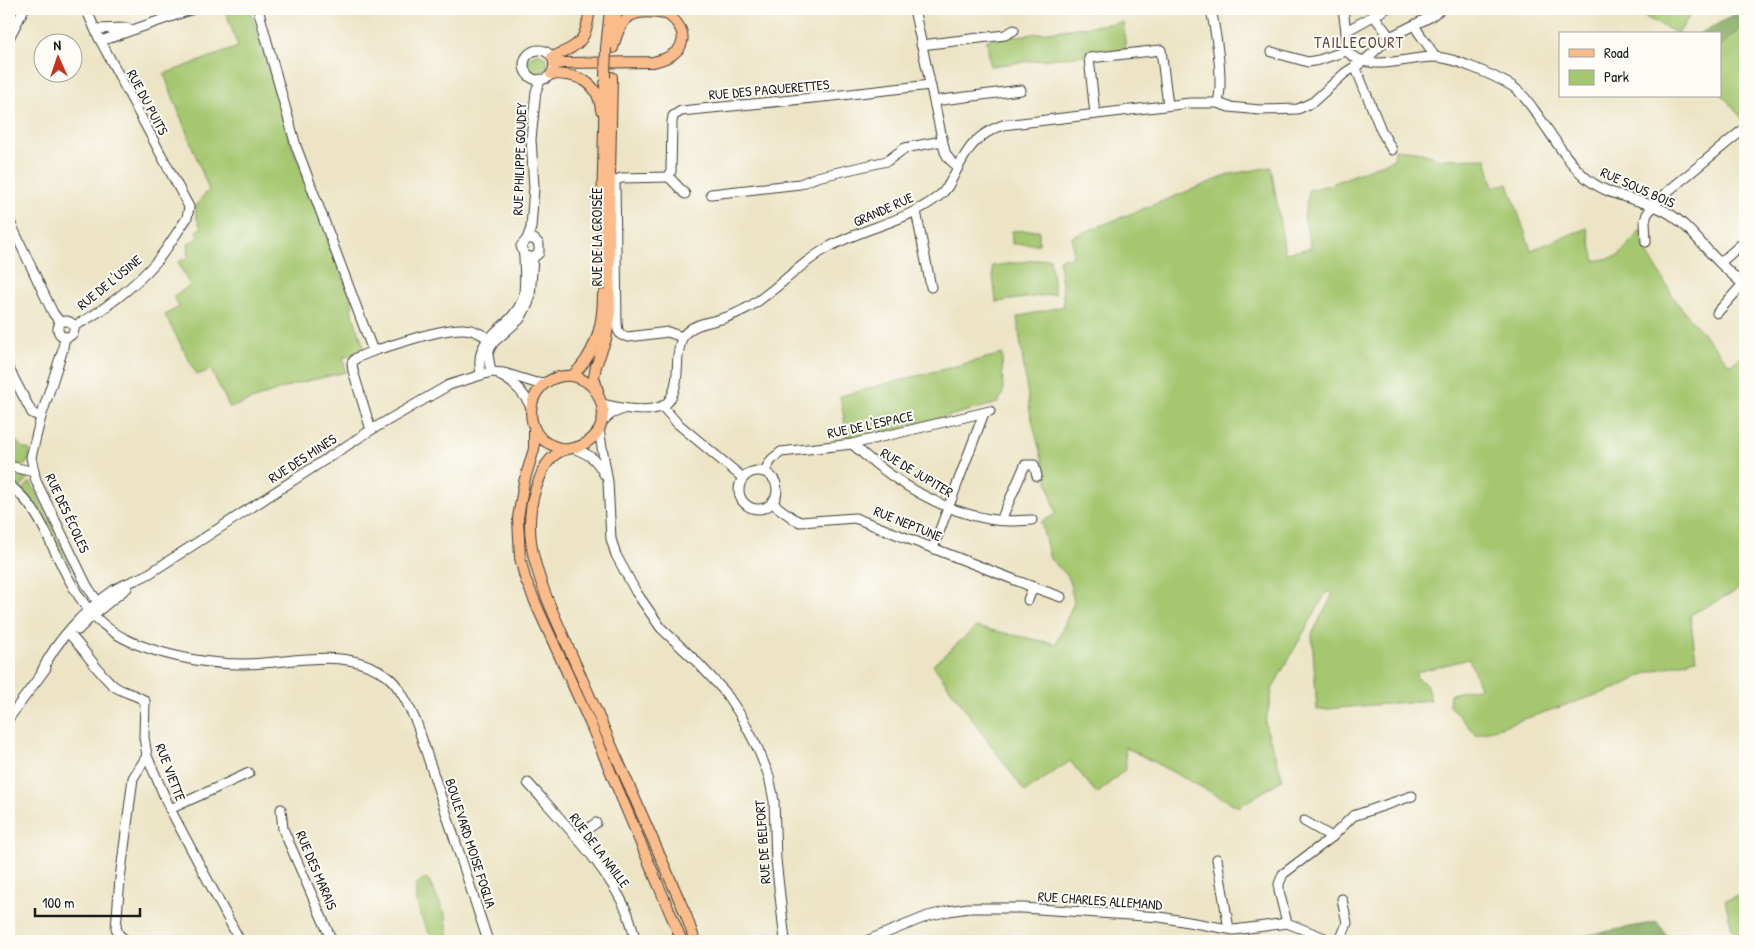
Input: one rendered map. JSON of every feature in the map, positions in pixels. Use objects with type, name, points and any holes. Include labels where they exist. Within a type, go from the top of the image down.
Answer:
[{"type":"main road","points":[[552,65],[585,36],[590,9]]},
{"type":"main road","points":[[572,376],[585,362],[596,341],[602,319],[604,130],[609,77],[610,9]]},
{"type":"main road","points":[[609,48],[617,9]]},
{"type":"main road","points":[[552,65],[562,63],[620,64],[666,60],[677,51],[682,39],[682,30],[678,22],[670,15],[658,9]]},
{"type":"main road","points":[[609,48],[618,30],[633,15],[642,11],[670,15]]},
{"type":"main road","points":[[552,65],[566,74],[578,77],[590,84],[596,92],[600,103],[604,130]]},
{"type":"main road","name":"RUE DE LA CROISÉE","points":[[601,399],[594,377],[610,320],[609,77]]},
{"type":"main road","points":[[682,941],[590,723],[525,578],[520,558],[518,518],[524,482],[534,449],[531,407],[536,392],[555,378],[572,376],[588,383],[601,399],[601,426],[588,442],[550,458],[542,472],[531,506],[531,548],[536,569],[551,608],[686,914],[695,941]]},
{"type":"main road","points":[[534,428],[544,441],[554,446],[568,449]]},
{"type":"street","points":[[9,38],[24,9]]},
{"type":"street","name":"RUE DU PUITS","points":[[86,9],[189,207]]},
{"type":"street","points":[[101,41],[192,9]]},
{"type":"street","points":[[258,9],[296,146],[374,351]]},
{"type":"street","points":[[914,9],[942,141],[949,159],[958,168]]},
{"type":"street","points":[[1210,9],[1221,90],[1218,103]]},
{"type":"street","points":[[1344,9],[1346,51],[1351,56],[1364,61]]},
{"type":"street","points":[[1346,31],[1386,9]]},
{"type":"street","name":"GRANDE RUE","points":[[682,337],[688,330],[727,317],[759,301],[828,247],[916,211],[946,190],[971,147],[988,130],[1003,125],[1206,102],[1247,110],[1298,109],[1314,102],[1390,37],[1430,18],[1441,9]]},
{"type":"street","points":[[1374,16],[1390,37]]},
{"type":"street","points":[[1415,26],[1434,57]]},
{"type":"street","points":[[95,29],[137,28]]},
{"type":"street","points":[[921,46],[1005,34],[1014,30]]},
{"type":"street","points":[[535,50],[541,50],[549,54],[552,65],[541,79],[527,74],[524,65],[527,56],[535,50]]},
{"type":"street","points":[[1095,114],[1089,58],[1161,50],[1168,105]]},
{"type":"street","points":[[1272,52],[1308,62],[1346,51]]},
{"type":"street","name":"RUE SOUS BOIS","points":[[1364,61],[1386,63],[1434,57],[1468,66],[1511,86],[1530,105],[1566,157],[1588,180],[1604,189],[1664,211],[1679,221],[1744,285]]},
{"type":"street","points":[[1355,66],[1381,130],[1392,150]]},
{"type":"street","name":"RUE PHILIPPE GOUDEY","points":[[531,77],[536,90]]},
{"type":"street","name":"RUE PHILIPPE GOUDEY","points":[[530,239],[534,187],[531,139],[536,90],[541,79]]},
{"type":"street","name":"RUE DES PAQUERETTES","points":[[669,177],[671,171],[672,122],[674,116],[681,111],[930,85]]},
{"type":"street","points":[[934,101],[1021,90]]},
{"type":"street","points":[[1646,242],[1645,221],[1647,214],[1661,197],[1745,128]]},
{"type":"street","points":[[711,194],[800,184],[817,177],[888,161],[905,148],[942,141]]},
{"type":"street","points":[[608,482],[601,426],[611,414],[624,409],[655,409],[663,407],[670,400],[674,390],[682,337],[668,332],[628,337],[621,335],[618,330],[615,181],[621,178],[669,177],[685,194]]},
{"type":"street","name":"RUE DE L'USINE","points":[[74,326],[119,296],[149,270],[187,218],[189,207]]},
{"type":"street","points":[[916,211],[930,287]]},
{"type":"street","points":[[9,220],[53,313],[60,322]]},
{"type":"street","points":[[528,256],[540,250],[539,244],[530,239],[521,246],[528,256],[528,304],[520,319],[494,342],[488,355],[491,372],[516,385],[531,407]]},
{"type":"street","points":[[1720,263],[1745,241]]},
{"type":"street","points":[[481,374],[479,362],[481,350],[488,340],[517,311],[523,299],[528,256]]},
{"type":"street","points":[[1717,313],[1744,285]]},
{"type":"street","points":[[68,321],[74,326],[73,333],[65,337],[58,331],[60,322],[68,321]]},
{"type":"street","points":[[370,430],[352,371],[352,362],[356,358],[434,334],[462,329],[476,331],[488,340]]},
{"type":"street","name":"RUE DES ÉCOLES","points":[[65,337],[32,452],[34,472],[36,481],[80,573],[100,605]]},
{"type":"street","points":[[9,370],[32,412],[41,417]]},
{"type":"street","name":"RUE DES MINES","points":[[9,718],[42,671],[46,662],[90,613],[100,605],[134,581],[150,573],[370,430],[449,385],[481,374],[491,372],[504,373],[536,383],[548,382]]},
{"type":"street","points":[[601,399],[624,409]]},
{"type":"street","points":[[663,407],[677,423],[743,478]]},
{"type":"street","name":"RUE DE L'ESPACE","points":[[764,472],[772,459],[781,452],[852,444],[987,412],[948,508]]},
{"type":"street","name":"RUE DE JUPITER","points":[[852,444],[891,476],[948,508],[989,519],[1032,520]]},
{"type":"street","points":[[568,449],[588,454],[598,462],[608,482]]},
{"type":"street","points":[[1001,520],[1025,465],[1034,465],[1037,476]]},
{"type":"street","points":[[9,466],[34,472]]},
{"type":"street","points":[[751,472],[764,472],[773,478],[777,488],[775,499],[767,508],[754,509],[743,502],[739,490],[743,478],[751,472]]},
{"type":"street","name":"RUE DE BELFORT","points":[[608,482],[611,539],[616,555],[636,592],[661,628],[725,692],[741,716],[769,776],[774,801],[776,860],[785,941]]},
{"type":"street","name":"BOULEVARD MOISE FOGLIA","points":[[9,485],[28,502],[74,590],[90,613],[117,635],[139,645],[210,663],[244,664],[329,658],[352,660],[370,666],[387,676],[397,688],[416,724],[488,941]]},
{"type":"street","name":"RUE NEPTUNE","points":[[772,503],[800,522],[855,518],[1061,597]]},
{"type":"street","points":[[932,548],[948,508]]},
{"type":"street","points":[[1028,600],[1033,587]]},
{"type":"street","name":"RUE VIETTE","points":[[70,635],[114,685],[145,701],[144,737],[147,756],[170,809],[240,941]]},
{"type":"street","points":[[128,941],[119,935],[116,928],[120,879],[133,778],[147,756]]},
{"type":"street","points":[[170,809],[249,773]]},
{"type":"street","name":"RUE DE LA NAILLE","points":[[528,783],[576,837],[613,888],[627,912],[636,941]]},
{"type":"street","points":[[1287,923],[1279,891],[1279,884],[1283,874],[1332,837],[1352,816],[1412,796]]},
{"type":"street","name":"RUE DES MARAIS","points":[[281,809],[283,828],[332,941]]},
{"type":"street","points":[[1304,821],[1332,837]]},
{"type":"street","points":[[576,837],[596,823]]},
{"type":"street","points":[[1217,860],[1229,929]]},
{"type":"street","points":[[1340,941],[1347,923],[1342,899]]},
{"type":"street","name":"RUE CHARLES ALLEMAND","points":[[866,941],[880,938],[928,916],[968,908],[1023,908],[1160,917],[1234,930],[1287,923],[1332,941]]},
{"type":"green space","points":[[225,9],[250,9],[293,149],[353,304],[351,310],[365,350],[343,358],[346,372],[295,384],[230,408],[211,370],[197,375],[165,315],[179,307],[173,296],[190,286],[178,262],[189,257],[187,252],[189,243],[199,237],[196,231],[201,228],[196,216],[196,207],[200,199],[209,190],[164,74],[238,47]]},
{"type":"green space","points":[[1632,9],[1694,9],[1679,32],[1674,32]]},
{"type":"green space","points":[[1740,9],[1745,9],[1745,27],[1722,44],[1722,32],[1703,32],[1734,15]]},
{"type":"green space","points":[[1123,22],[1126,50],[990,66],[987,40]]},
{"type":"green space","points":[[1745,27],[1745,122],[1722,94],[1722,44]]},
{"type":"green space","points":[[538,54],[545,57],[548,64],[545,71],[538,74],[531,71],[528,64],[531,57]]},
{"type":"green space","points":[[1395,149],[1416,151],[1439,159],[1486,158],[1493,186],[1508,184],[1531,250],[1587,228],[1595,261],[1619,256],[1641,229],[1643,246],[1678,304],[1730,365],[1745,356],[1745,586],[1690,615],[1696,659],[1647,673],[1617,688],[1476,735],[1449,705],[1450,694],[1480,687],[1469,659],[1417,672],[1416,678],[1426,684],[1431,700],[1317,710],[1312,634],[1333,594],[1327,591],[1273,687],[1265,724],[1283,779],[1239,807],[1125,747],[1126,769],[1097,794],[1070,761],[1025,792],[933,665],[976,627],[1056,644],[1074,602],[1068,576],[1050,559],[1041,522],[1056,514],[1030,412],[1017,317],[1064,306],[1059,259],[1073,257],[1072,237],[1231,174],[1271,167],[1285,253],[1311,248],[1304,216],[1309,190],[1329,185],[1394,159]]},
{"type":"green space","points":[[1039,230],[1039,244],[1012,244],[1012,231]]},
{"type":"green space","points":[[1050,258],[1055,294],[996,302],[992,266]]},
{"type":"green space","points":[[1002,354],[1003,393],[998,403],[848,442],[840,396]]},
{"type":"green space","points":[[16,441],[23,448],[30,450],[28,462],[23,466],[9,461],[9,456],[15,456],[16,449],[11,448]]},
{"type":"green space","points":[[9,470],[28,478],[21,488],[9,480]]},
{"type":"green space","points":[[31,483],[70,562],[66,563],[39,510],[23,490]]},
{"type":"green space","points":[[424,878],[429,881],[446,916],[449,941],[435,941],[420,914],[416,899],[416,884]]},
{"type":"green space","points":[[1745,894],[1745,941],[1735,941],[1725,900]]},
{"type":"green space","points":[[1657,922],[1670,941],[1556,941]]},
{"type":"district","name":"TAILLECOURT","points":[[1359,42]]}]
